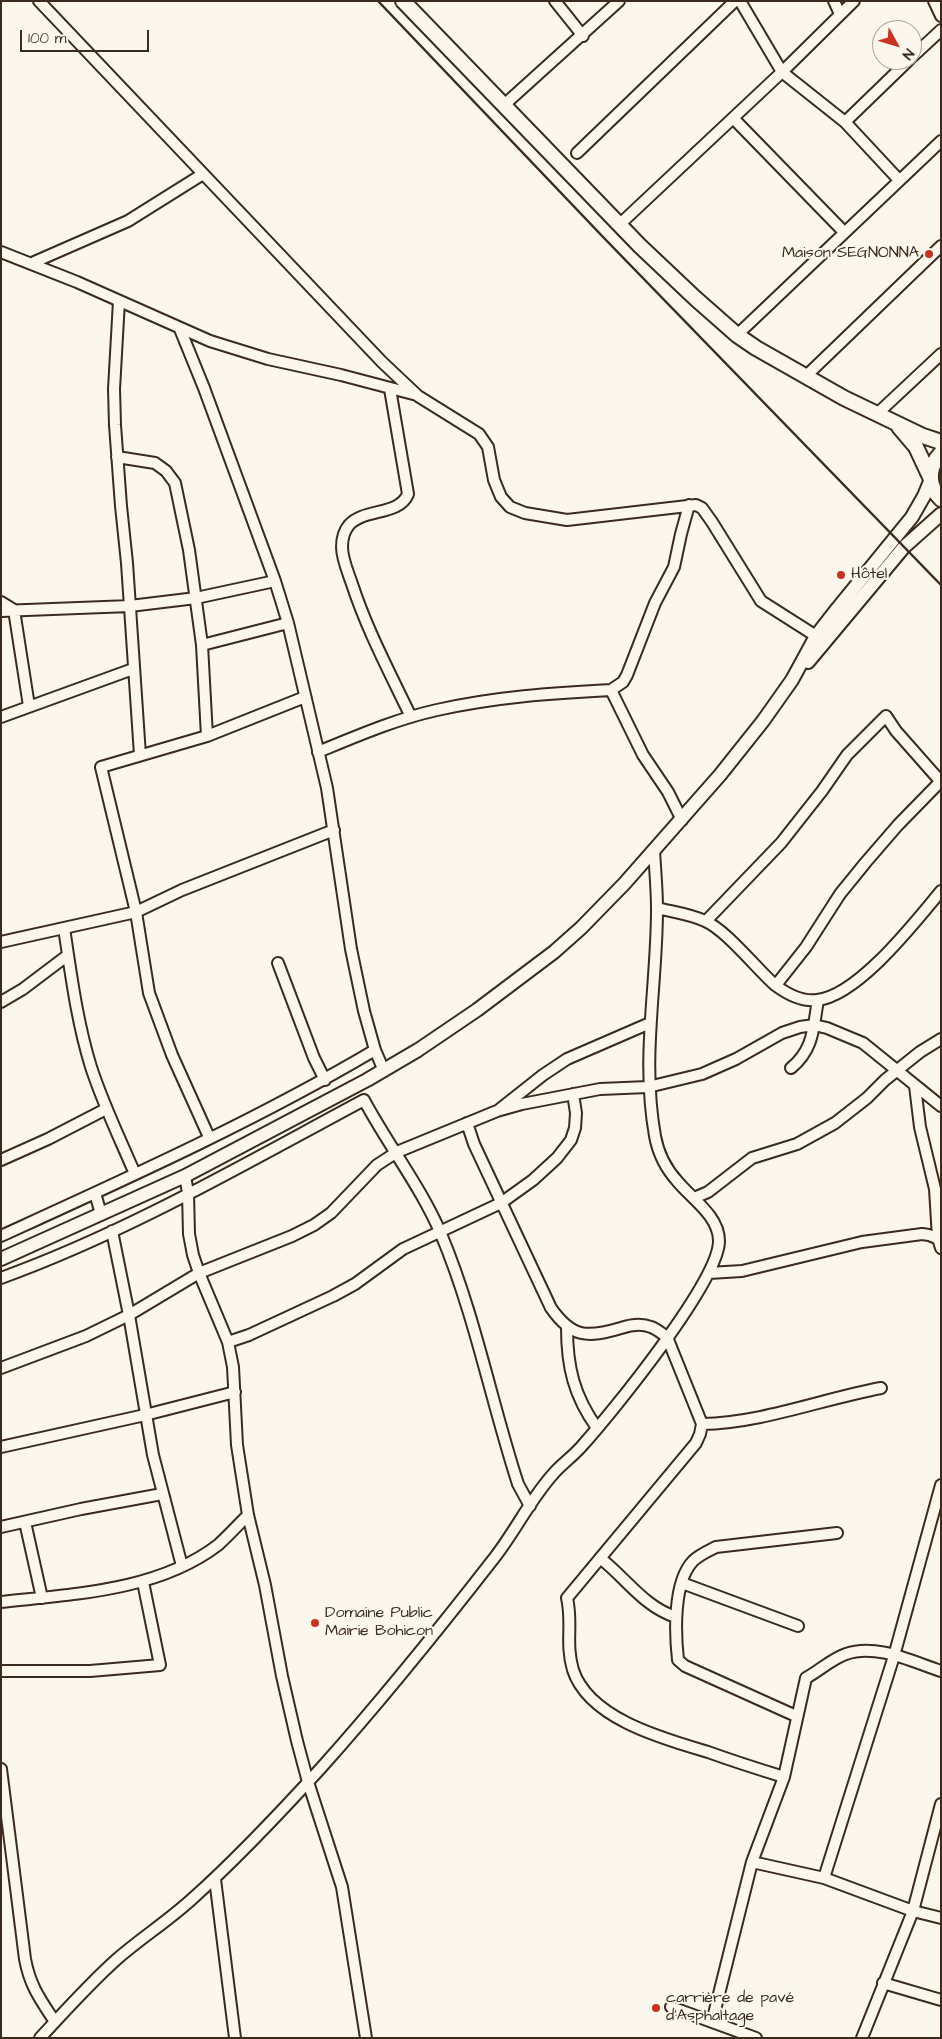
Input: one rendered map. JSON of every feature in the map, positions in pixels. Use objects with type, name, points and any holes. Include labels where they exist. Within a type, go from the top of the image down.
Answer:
[{"type":"highway","points":[[402,1],[619,225],[695,298],[737,334],[756,348],[844,398],[941,442]]},
{"type":"highway","points":[[895,422],[916,447],[933,489],[941,499]]},
{"type":"highway","points":[[930,479],[934,463],[941,453]]},
{"type":"main road","points":[[792,680],[816,636],[865,572],[912,517],[924,496],[930,479]]},
{"type":"main road","points":[[1,1259],[185,1176],[384,1070],[418,1050],[477,1010],[554,952],[605,903],[682,820],[763,721],[792,680],[904,547],[941,514]]},
{"type":"street","points":[[40,1],[382,362],[418,396],[479,434],[488,447],[494,480],[500,497],[510,507],[525,514],[567,520],[696,505],[704,511],[761,601],[816,636]]},
{"type":"street","points":[[555,1],[583,36]]},
{"type":"street","points":[[504,105],[620,1]]},
{"type":"street","points":[[578,152],[735,1]]},
{"type":"street","points":[[740,1],[782,72],[845,122],[899,180]]},
{"type":"street","points":[[834,1],[840,14]]},
{"type":"street","points":[[619,225],[782,72],[854,1]]},
{"type":"street","points":[[934,1],[941,16]]},
{"type":"street","points":[[922,48],[941,30]]},
{"type":"street","points":[[845,122],[899,70]]},
{"type":"street","points":[[732,118],[844,232]]},
{"type":"street","points":[[737,334],[941,141]]},
{"type":"street","points":[[32,263],[128,221],[203,174]]},
{"type":"street","points":[[806,376],[941,246]]},
{"type":"street","points":[[1,252],[32,263],[210,341],[268,359],[341,375],[418,396]]},
{"type":"street","points":[[119,301],[114,389],[117,457],[140,755]]},
{"type":"street","points":[[180,328],[275,581],[288,623],[327,788],[351,949],[364,1011],[375,1050],[384,1070]]},
{"type":"street","points":[[878,413],[941,354]]},
{"type":"street","points":[[390,389],[408,494],[406,500],[400,505],[352,521],[346,529],[342,547],[345,564],[362,613],[411,717]]},
{"type":"street","points":[[117,457],[155,463],[166,471],[176,483],[196,598],[202,645],[207,736]]},
{"type":"street","points":[[318,752],[360,734],[435,710],[519,696],[611,690],[618,687],[627,676],[655,603],[674,567],[689,505]]},
{"type":"street","points":[[1,611],[130,606],[196,598],[275,581]]},
{"type":"street","points":[[1,602],[14,610],[29,706]]},
{"type":"street","points":[[202,645],[288,623]]},
{"type":"street","points":[[1,717],[133,669]]},
{"type":"street","points":[[611,690],[643,756],[668,792],[682,820]]},
{"type":"street","points":[[209,1137],[157,1020],[149,993],[136,912],[100,766],[207,736],[305,697]]},
{"type":"street","points":[[706,921],[781,843],[822,791],[847,755],[886,716],[896,731],[941,782],[898,825],[866,862],[840,894],[806,947],[776,985]]},
{"type":"street","points":[[1,942],[136,912],[182,890],[334,830]]},
{"type":"street","points":[[40,2038],[107,1968],[215,1879],[308,1782],[402,1674],[496,1556],[554,1472],[580,1448],[597,1428],[667,1338],[709,1273],[716,1257],[719,1241],[717,1230],[711,1218],[677,1182],[665,1164],[656,1141],[648,1087],[657,908],[654,850]]},
{"type":"street","points":[[657,908],[706,921],[718,929],[776,985],[788,994],[800,998],[818,1000],[847,987],[869,972],[941,891]]},
{"type":"street","points":[[64,928],[83,1035],[91,1067],[106,1108],[135,1174]]},
{"type":"street","points":[[1,1002],[31,984],[68,955]]},
{"type":"street","points":[[278,963],[314,1058],[325,1080]]},
{"type":"street","points":[[791,1068],[806,1052],[810,1043],[818,1000]]},
{"type":"street","points":[[497,1111],[567,1059],[650,1023]]},
{"type":"street","points":[[1,1368],[86,1336],[129,1315],[199,1273],[282,1240],[314,1225],[331,1213],[377,1165],[397,1152],[497,1111],[600,1089],[648,1087],[702,1074],[736,1059],[790,1029],[814,1025],[845,1034],[863,1043],[941,1106]]},
{"type":"street","points":[[694,1198],[708,1192],[752,1158],[797,1144],[851,1112],[885,1080],[920,1052],[941,1039]]},
{"type":"street","points":[[1,1236],[135,1174],[325,1080],[375,1050]]},
{"type":"street","points":[[709,1273],[742,1271],[862,1242],[922,1234],[940,1242],[935,1190],[920,1127],[915,1086]]},
{"type":"street","points":[[228,1342],[249,1335],[333,1296],[355,1284],[403,1249],[501,1203],[533,1180],[556,1158],[571,1140],[576,1128],[573,1094]]},
{"type":"street","points":[[1,1278],[41,1263],[112,1231],[364,1100],[397,1152],[440,1233],[471,1315],[518,1484],[530,1506]]},
{"type":"street","points":[[1,1160],[48,1140],[106,1108]]},
{"type":"street","points":[[467,1123],[474,1144],[551,1308],[567,1328],[577,1333],[588,1335],[642,1325],[651,1326],[667,1338],[702,1424],[696,1443],[567,1598],[570,1612],[569,1654],[581,1686],[592,1699],[610,1712],[658,1737],[784,1777]]},
{"type":"street","points":[[185,1176],[188,1193],[189,1234],[199,1273],[228,1342],[233,1367],[239,1463],[288,1706],[308,1782],[342,1887],[366,2038]]},
{"type":"street","points":[[95,1193],[101,1214]]},
{"type":"street","points":[[112,1231],[129,1315],[145,1415],[162,1494],[182,1566]]},
{"type":"street","points":[[567,1328],[567,1352],[576,1390],[582,1404],[597,1428]]},
{"type":"street","points":[[702,1424],[744,1421],[881,1388]]},
{"type":"street","points":[[1,1447],[145,1415],[235,1392]]},
{"type":"street","points":[[824,1878],[894,1656],[941,1484]]},
{"type":"street","points":[[1,1527],[162,1494]]},
{"type":"street","points":[[1,1602],[42,1598],[143,1582],[194,1560],[218,1544],[248,1515]]},
{"type":"street","points":[[25,1522],[42,1598]]},
{"type":"street","points":[[796,1716],[681,1664],[677,1655],[676,1617],[682,1583],[692,1562],[700,1555],[716,1547],[837,1533]]},
{"type":"street","points":[[600,1558],[650,1605],[676,1617]]},
{"type":"street","points":[[1,1671],[90,1671],[160,1665],[143,1582]]},
{"type":"street","points":[[682,1583],[798,1626]]},
{"type":"street","points":[[712,2022],[752,1862],[784,1777],[796,1716],[806,1678],[846,1654],[876,1652],[941,1671]]},
{"type":"street","points":[[1,1769],[24,1959],[29,1978],[37,1996],[55,2022]]},
{"type":"street","points":[[862,2038],[913,1911],[938,1823],[941,1804]]},
{"type":"street","points":[[752,1862],[824,1878],[913,1911],[941,1918]]},
{"type":"street","points":[[215,1879],[235,2038]]},
{"type":"street","points":[[883,1983],[941,2000]]},
{"type":"street","points":[[671,2007],[756,2038]]},
{"type":"railway","points":[[378,1],[604,238],[941,585]]},
{"type":"place","name":"Maison SEGNONNA","points":[[929,254]]},
{"type":"place","name":"Hôtel","points":[[841,575]]},
{"type":"place","name":"Domaine Public Mairie Bohicon","points":[[315,1623]]},
{"type":"place","name":"carrière de pavé d’Asphaltage","points":[[656,2008]]}]
